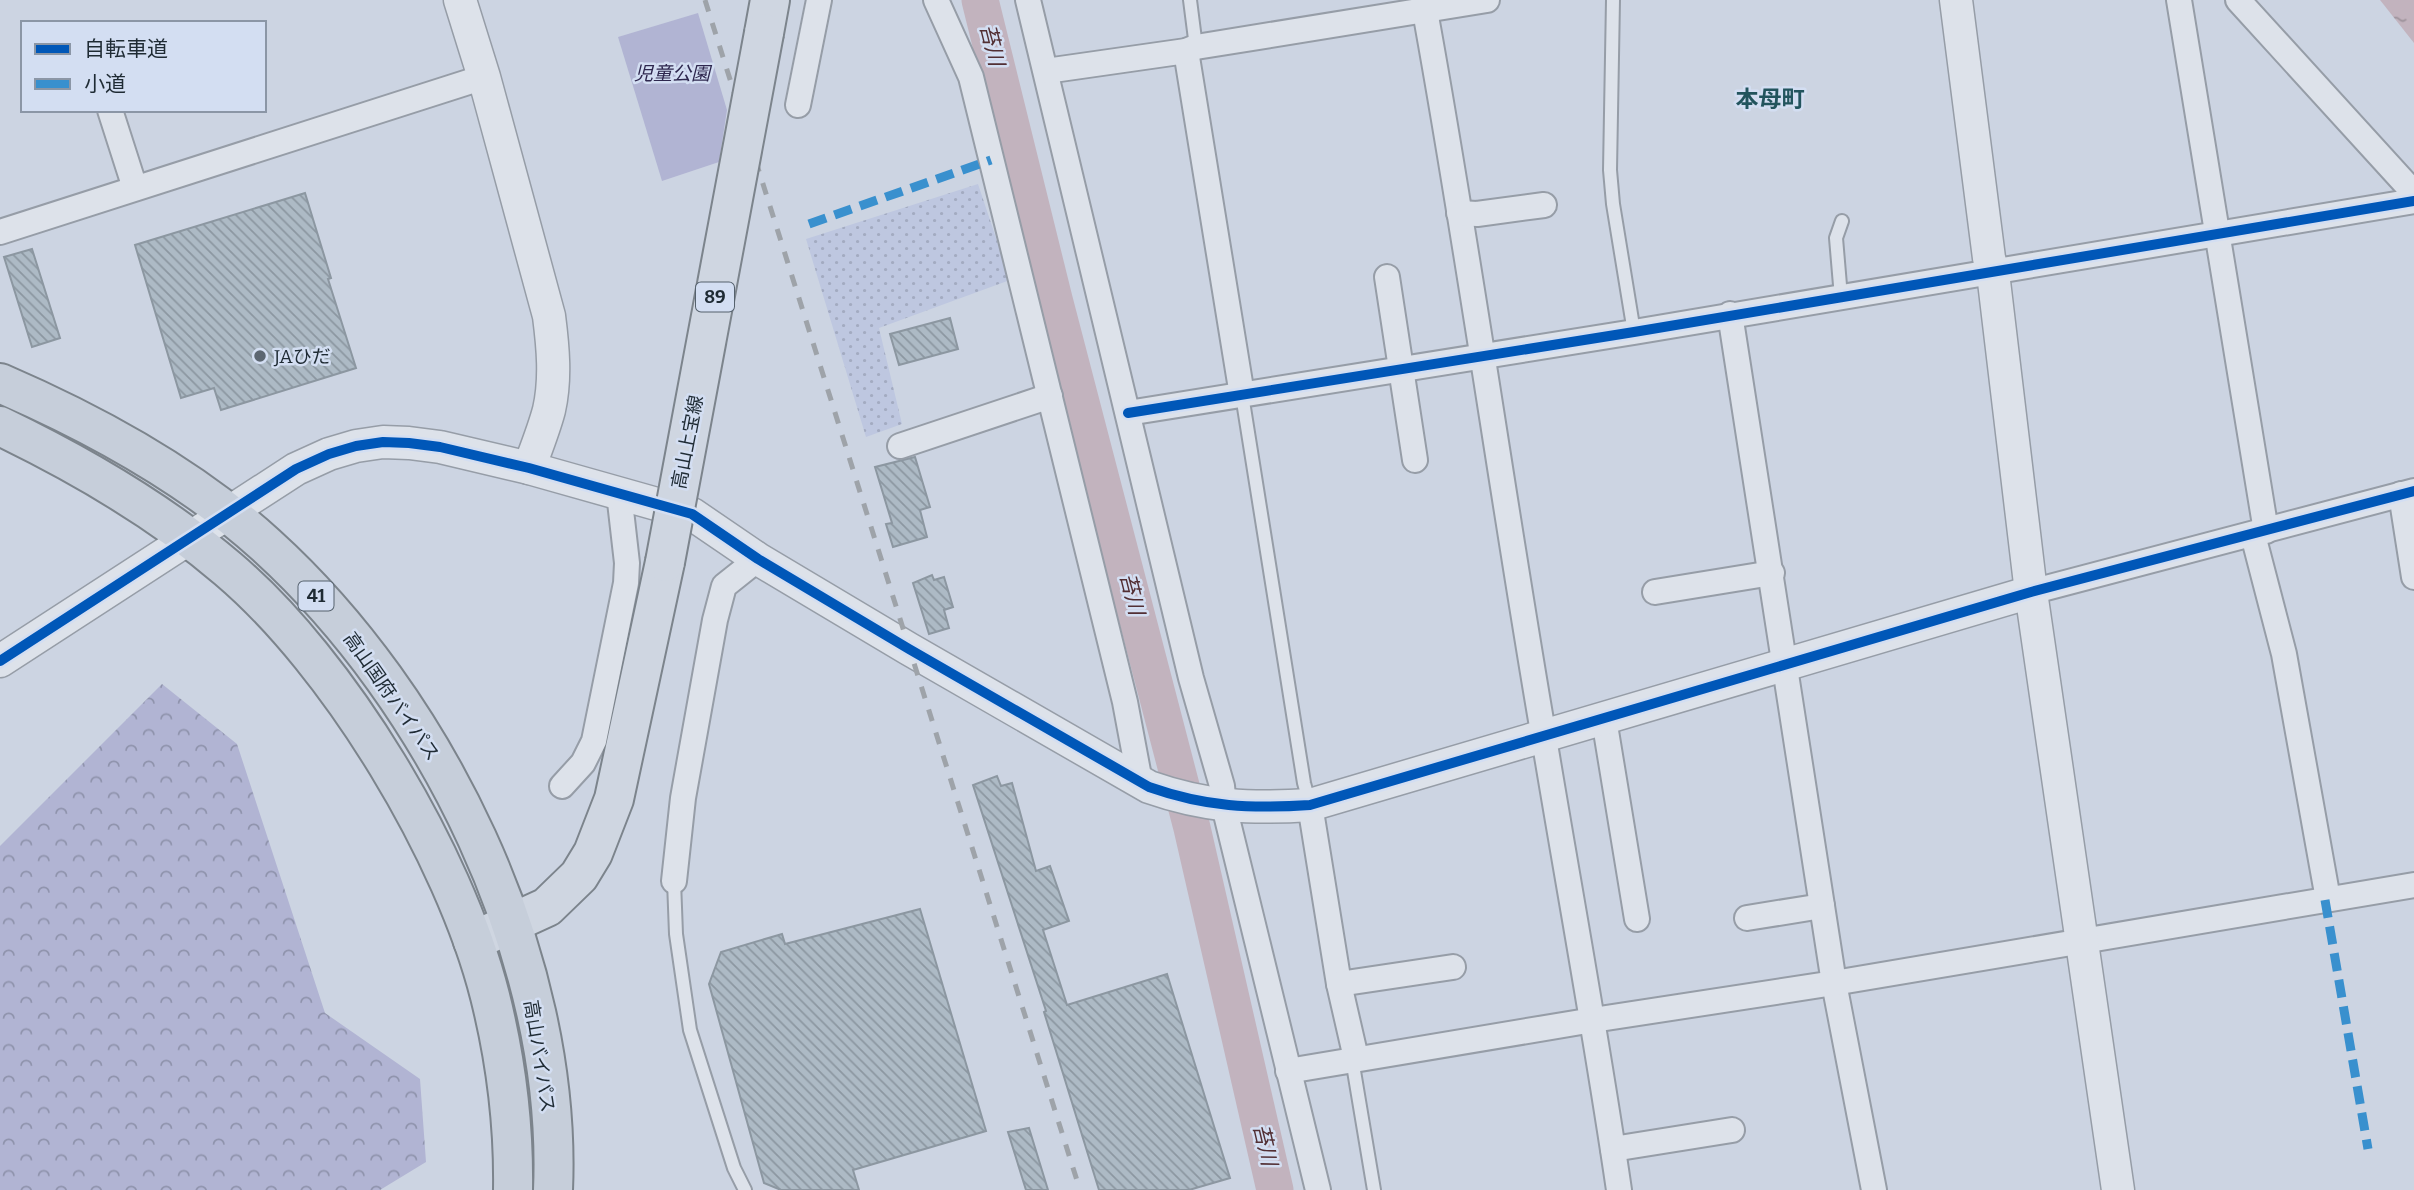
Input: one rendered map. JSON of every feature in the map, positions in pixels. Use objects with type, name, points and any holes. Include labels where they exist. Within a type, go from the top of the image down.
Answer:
[{"type":"highway","name":"高山国府バイパス","points":[[0,383],[93,426],[142,455],[226,513],[266,545],[308,587],[384,677],[449,780],[476,836],[511,924]]},
{"type":"highway","name":"41","points":[[0,426],[86,470],[189,537],[230,570],[268,607],[336,688],[371,739],[408,802],[446,877],[473,942]]},
{"type":"highway","name":"高山バイパス","points":[[511,924],[528,979],[541,1042],[550,1107],[553,1190]]},
{"type":"highway","name":"高山バイパス","points":[[473,942],[489,994],[501,1048],[509,1105],[513,1190]]},
{"type":"main road","name":"高山上宝線","points":[[473,942],[547,907],[562,894],[579,876],[604,830],[614,799],[665,562],[770,0]]},
{"type":"street","points":[[460,0],[484,77],[549,316],[553,382],[549,411],[529,468]]},
{"type":"street","points":[[798,105],[819,0]]},
{"type":"street","points":[[936,0],[971,77]]},
{"type":"street","points":[[954,0],[1145,784]]},
{"type":"street","points":[[1028,0],[1191,678],[1222,786],[1221,805],[1318,1190]]},
{"type":"street","points":[[1046,71],[1191,49],[1427,5],[1487,0]]},
{"type":"street","points":[[1956,0],[1993,273],[2031,592],[2118,1190]]},
{"type":"street","points":[[2179,0],[2217,233],[2259,533],[2284,654],[2328,899]]},
{"type":"street","points":[[2238,0],[2414,193]]},
{"type":"street","points":[[1427,5],[1427,22],[1619,1190]]},
{"type":"street","points":[[1191,49],[1242,395]]},
{"type":"street","points":[[0,232],[484,77]]},
{"type":"street","points":[[111,112],[135,188]]},
{"type":"street","points":[[1128,413],[1993,273],[2414,201]]},
{"type":"street","points":[[1459,213],[1477,214],[1544,205]]},
{"type":"street","points":[[1387,277],[1415,460]]},
{"type":"street","points":[[1730,314],[1787,666],[1834,983],[1874,1190]]},
{"type":"street","points":[[900,446],[1050,396]]},
{"type":"street","points":[[0,661],[296,469],[329,454],[383,442],[440,447],[529,468],[692,514],[758,559],[1145,784],[1175,796],[1221,805],[1260,808],[1310,805],[2031,592],[2407,493],[2414,576]]},
{"type":"street","points":[[562,786],[583,763],[594,741],[626,583],[627,563],[619,493]]},
{"type":"street","points":[[674,881],[683,798],[715,620],[724,586],[758,559]]},
{"type":"street","points":[[1654,592],[1772,573]]},
{"type":"street","points":[[1604,719],[1637,919]]},
{"type":"street","points":[[1310,805],[1354,1058]]},
{"type":"street","points":[[1288,1071],[1354,1058],[1834,983],[2414,885]]},
{"type":"street","points":[[1747,918],[1822,906]]},
{"type":"street","points":[[1339,984],[1453,967]]},
{"type":"street","points":[[1613,1149],[1732,1130]]},
{"type":"lane","points":[[1190,0],[1191,49]]},
{"type":"lane","points":[[1613,0],[1610,170],[1634,332]]},
{"type":"lane","points":[[1841,297],[1836,238],[1842,221]]},
{"type":"lane","points":[[1242,395],[1304,783],[1310,805]]},
{"type":"lane","points":[[674,881],[676,934],[690,1030],[734,1168],[745,1190]]},
{"type":"lane","points":[[1354,1058],[1374,1190]]},
{"type":"shaded area","points":[[978,184],[1010,280],[879,328],[902,424],[866,437],[806,239]]},
{"type":"green space","name":"児童公園","points":[[698,13],[727,110],[719,162],[662,181],[618,37]]},
{"type":"green space","points":[[162,684],[237,744],[325,1013],[420,1079],[426,1162],[380,1190],[0,1190],[0,846]]},
{"type":"water","points":[[2380,0],[2414,0],[2414,43]]},
{"type":"building","points":[[305,193],[356,368],[221,410],[214,388],[181,398],[135,245]]},
{"type":"building","points":[[32,249],[60,338],[32,347],[4,257]]},
{"type":"building","points":[[950,318],[958,349],[899,365],[890,334]]},
{"type":"building","points":[[915,457],[930,507],[920,510],[927,537],[893,547],[886,524],[892,523],[875,467]]},
{"type":"building","points":[[932,575],[934,580],[944,577],[953,607],[944,610],[949,628],[929,634],[913,583]]},
{"type":"building","points":[[997,776],[1001,786],[1012,783],[1036,871],[1050,866],[1069,921],[1043,930],[1067,1005],[1167,974],[1230,1178],[1189,1190],[1099,1190],[1044,1012],[1046,1011],[973,785]]},
{"type":"building","points":[[920,909],[986,1131],[853,1170],[859,1190],[781,1190],[764,1183],[709,984],[721,952],[782,934],[785,944]]},
{"type":"building","points":[[1029,1128],[1048,1190],[1026,1190],[1008,1132]]},
{"type":"waterway","name":"苔川","points":[[980,0],[1054,299],[1192,828],[1275,1190]]},
{"type":"railway","points":[[705,0],[1080,1190]]},
{"type":"marked path","points":[[809,224],[991,160]]},
{"type":"marked path","points":[[2325,900],[2368,1149]]},
{"type":"cycle path","points":[[1128,413],[1634,332],[2414,201]]},
{"type":"cycle path","points":[[0,661],[296,469],[329,454],[356,446],[383,442],[409,443],[440,447],[529,468],[692,514],[758,559],[1149,787],[1209,803],[1268,807],[1310,805],[2031,592],[2414,491]]},
{"type":"place","name":"JAひだ","points":[[260,356]]},
{"type":"district","name":"本母町","points":[[1770,99]]}]
